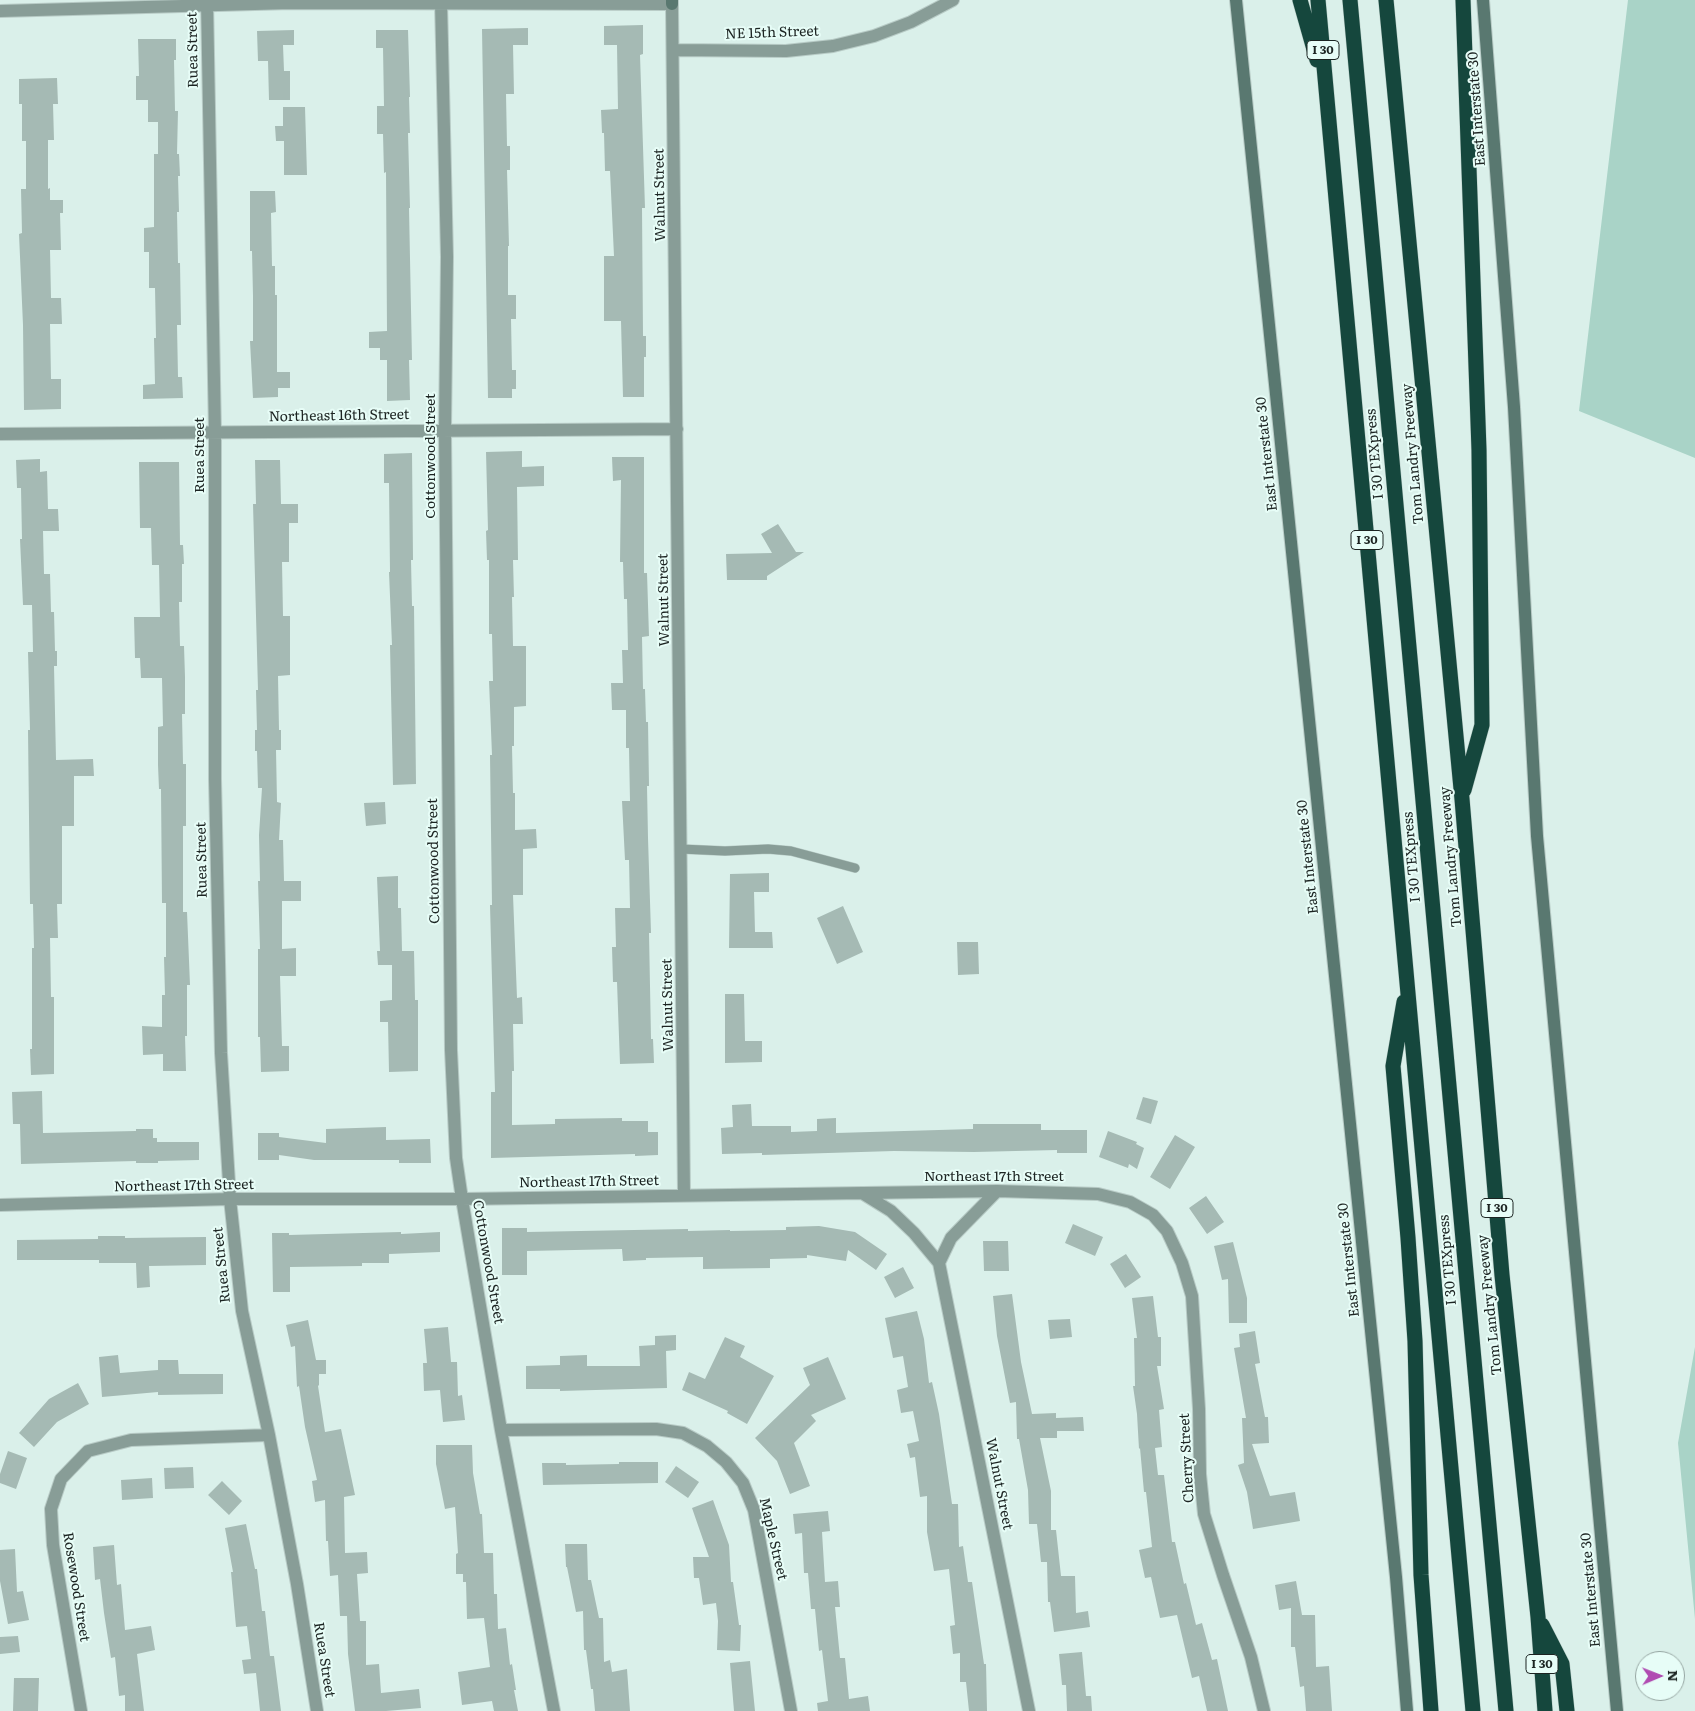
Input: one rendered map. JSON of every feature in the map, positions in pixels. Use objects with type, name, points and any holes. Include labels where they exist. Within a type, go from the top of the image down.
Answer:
[{"type":"highway","points":[[1300,0],[1327,100]]},
{"type":"highway","name":"I 30","points":[[1318,0],[1474,1711]]},
{"type":"highway","name":"I 30 TEXpress","points":[[1350,0],[1506,1711]]},
{"type":"highway","name":"Tom Landry Freeway","points":[[1386,0],[1462,799],[1502,1274],[1546,1711]]},
{"type":"highway","points":[[1462,799],[1482,725],[1478,440],[1464,0]]},
{"type":"highway","points":[[1407,981],[1393,1066],[1414,1341],[1421,1575],[1431,1711]]},
{"type":"highway","points":[[1538,1617],[1562,1664],[1566,1711]]},
{"type":"main road","name":"East Interstate 30","points":[[1236,0],[1396,1577],[1407,1711]]},
{"type":"main road","name":"East Interstate 30","points":[[1483,0],[1513,397],[1537,836],[1617,1711]]},
{"type":"street","name":"NE 15th Street","points":[[673,50],[786,51],[832,46],[874,36],[911,22],[953,0]]},
{"type":"street","points":[[0,11],[207,2],[672,2]]},
{"type":"street","name":"Ruea Street","points":[[207,2],[215,433],[216,799],[221,1053],[230,1199],[242,1311],[297,1584],[317,1711]]},
{"type":"street","name":"Cottonwood Street","points":[[441,2],[447,257],[445,430],[451,1050],[456,1158],[501,1430],[554,1711]]},
{"type":"street","name":"Walnut Street","points":[[672,2],[684,1195]]},
{"type":"street","name":"Northeast 16th Street","points":[[0,434],[677,429]]},
{"type":"street","points":[[939,1263],[951,1238],[997,1191]]},
{"type":"street","name":"Northeast 17th Street","points":[[0,1205],[230,1199],[462,1199],[997,1191],[1098,1194],[1130,1202],[1152,1214],[1167,1231]]},
{"type":"street","name":"Walnut Street","points":[[862,1193],[891,1211],[914,1233],[939,1263],[1029,1711]]},
{"type":"street","name":"Cherry Street","points":[[1167,1231],[1182,1263],[1192,1296],[1199,1408],[1200,1474],[1204,1514],[1251,1657],[1264,1711]]},
{"type":"street","name":"Maple Street","points":[[501,1430],[656,1429],[683,1433],[707,1446],[726,1462],[743,1483],[754,1510],[791,1711]]},
{"type":"street","name":"Rosewood Street","points":[[81,1711],[53,1545],[51,1510],[61,1479],[88,1451],[131,1440],[268,1435]]},
{"type":"lane","points":[[681,849],[725,851],[768,849],[791,851],[854,868]]},
{"type":"green space","points":[[1628,0],[1695,0],[1695,458],[1579,411]]},
{"type":"green space","points":[[1695,1347],[1695,1619],[1678,1443]]},
{"type":"building","points":[[643,25],[643,54],[640,55],[645,208],[642,208],[643,336],[646,336],[644,397],[623,397],[621,321],[604,321],[604,256],[614,256],[610,171],[605,171],[601,110],[618,109],[617,45],[604,45],[604,26]]},
{"type":"building","points":[[528,28],[528,45],[513,45],[514,94],[506,94],[507,146],[510,146],[510,170],[507,170],[508,295],[516,295],[516,319],[511,319],[512,370],[516,370],[516,389],[512,389],[512,398],[488,398],[482,29]]},
{"type":"building","points":[[294,30],[294,45],[283,45],[284,71],[290,71],[290,100],[269,100],[268,61],[258,61],[257,31]]},
{"type":"building","points":[[376,30],[408,30],[412,360],[409,360],[410,400],[387,401],[387,360],[380,360],[380,348],[369,348],[369,332],[387,331],[386,172],[384,173],[383,134],[377,134],[377,106],[384,106],[383,48],[376,48]]},
{"type":"building","points":[[138,39],[176,39],[176,60],[174,60],[175,111],[178,111],[177,154],[179,154],[180,176],[178,176],[179,212],[177,212],[181,325],[177,325],[178,377],[182,377],[183,398],[143,399],[143,385],[155,384],[155,288],[149,288],[149,252],[144,252],[144,228],[154,227],[154,154],[158,154],[158,122],[148,122],[148,100],[136,100],[136,76],[139,76]]},
{"type":"building","points":[[57,78],[58,104],[53,104],[54,140],[48,140],[48,189],[50,188],[50,200],[63,200],[63,213],[60,213],[61,250],[50,250],[51,298],[61,298],[62,324],[50,324],[51,379],[61,379],[61,409],[24,410],[19,234],[22,233],[21,189],[26,189],[26,141],[22,141],[22,104],[19,104],[19,79]]},
{"type":"building","points":[[283,107],[305,107],[307,175],[284,175],[284,141],[276,141],[275,126],[283,126]]},
{"type":"building","points":[[250,191],[275,191],[276,212],[271,213],[272,266],[275,266],[275,295],[277,295],[277,372],[290,372],[290,388],[278,388],[278,397],[253,398],[250,341],[253,341],[253,296],[252,251],[250,251]]},
{"type":"building","points":[[522,451],[522,467],[544,466],[544,486],[517,487],[518,560],[513,560],[513,646],[526,646],[526,706],[514,707],[514,746],[512,746],[515,830],[536,829],[537,848],[523,849],[523,895],[513,895],[517,998],[522,997],[523,1024],[513,1024],[512,1125],[555,1124],[555,1119],[622,1118],[622,1121],[648,1121],[648,1132],[658,1132],[658,1155],[491,1158],[491,1092],[495,1092],[490,905],[492,905],[490,755],[492,755],[489,681],[493,681],[492,634],[489,634],[486,452]]},
{"type":"building","points":[[412,453],[413,560],[411,560],[412,606],[414,606],[416,784],[393,785],[389,483],[384,483],[384,454]]},
{"type":"building","points":[[612,457],[644,457],[644,573],[647,573],[649,636],[642,637],[643,689],[645,689],[646,722],[648,722],[649,786],[647,786],[651,933],[649,933],[651,1039],[653,1039],[654,1063],[620,1064],[617,982],[613,982],[612,947],[616,947],[615,908],[630,908],[629,860],[625,860],[622,801],[630,801],[629,748],[626,748],[626,710],[612,710],[611,683],[623,683],[622,650],[628,650],[627,599],[624,599],[623,562],[620,562],[621,480],[613,481]]},
{"type":"building","points":[[40,459],[40,472],[47,471],[48,509],[58,509],[59,531],[43,531],[44,574],[50,574],[51,612],[54,612],[55,651],[57,651],[57,666],[54,666],[56,760],[93,759],[94,776],[74,776],[74,826],[62,826],[62,904],[57,904],[58,938],[50,938],[51,997],[54,997],[54,1074],[31,1075],[32,948],[34,948],[33,904],[30,904],[28,652],[33,652],[32,605],[23,605],[20,539],[22,539],[21,488],[17,488],[16,460]]},
{"type":"building","points":[[255,460],[280,460],[281,504],[298,504],[298,523],[289,523],[289,562],[282,562],[283,616],[290,616],[290,675],[278,676],[281,750],[276,750],[277,802],[281,803],[279,840],[283,840],[284,881],[301,881],[301,901],[282,901],[282,949],[296,948],[296,976],[280,976],[282,1046],[289,1046],[289,1071],[261,1072],[260,1037],[258,1037],[258,949],[260,949],[258,881],[260,881],[259,835],[262,788],[258,788],[257,751],[255,751],[255,730],[257,730],[256,690],[258,690],[253,504],[256,504]]},
{"type":"building","points":[[139,462],[179,462],[180,545],[183,545],[184,564],[182,564],[182,602],[179,602],[180,646],[184,646],[185,714],[182,714],[183,764],[186,764],[186,826],[183,826],[183,912],[187,912],[190,985],[187,985],[186,1071],[163,1071],[163,1054],[143,1055],[142,1026],[162,1027],[162,995],[165,995],[166,903],[162,903],[161,789],[159,789],[158,765],[158,727],[163,726],[162,678],[141,678],[140,658],[135,658],[134,617],[160,617],[159,565],[152,565],[151,528],[140,528]]},
{"type":"building","points":[[778,524],[796,552],[804,552],[767,576],[767,580],[727,580],[726,554],[772,553],[761,534]]},
{"type":"building","points":[[385,802],[386,824],[366,826],[364,803]]},
{"type":"building","points":[[769,873],[769,892],[754,892],[755,932],[772,932],[773,948],[729,948],[730,874]]},
{"type":"building","points":[[398,876],[398,908],[401,908],[402,951],[414,951],[415,1000],[418,1000],[418,1071],[389,1072],[388,1022],[380,1022],[380,1001],[392,1000],[392,965],[378,965],[377,951],[380,951],[377,877]]},
{"type":"building","points":[[843,906],[863,952],[837,964],[817,918]]},
{"type":"building","points":[[957,942],[978,942],[979,974],[958,975]]},
{"type":"building","points":[[725,994],[744,994],[745,1041],[762,1041],[762,1062],[725,1063]]},
{"type":"building","points":[[42,1091],[43,1133],[153,1129],[153,1138],[157,1138],[157,1142],[199,1142],[199,1160],[158,1161],[158,1163],[136,1163],[136,1161],[21,1164],[20,1124],[13,1124],[12,1092]]},
{"type":"building","points":[[1143,1097],[1158,1101],[1151,1124],[1136,1119]]},
{"type":"building","points":[[751,1104],[752,1126],[791,1126],[791,1132],[817,1131],[817,1119],[836,1118],[836,1133],[973,1129],[973,1124],[1041,1124],[1041,1130],[1087,1130],[1087,1153],[1057,1153],[1057,1150],[722,1154],[721,1128],[733,1127],[732,1105]]},
{"type":"building","points":[[386,1127],[386,1140],[430,1139],[431,1163],[399,1163],[399,1160],[314,1160],[279,1155],[279,1160],[258,1160],[258,1133],[279,1133],[279,1137],[326,1143],[326,1129]]},
{"type":"building","points":[[1108,1131],[1137,1142],[1136,1144],[1144,1148],[1137,1169],[1129,1164],[1128,1168],[1099,1157]]},
{"type":"building","points":[[1175,1135],[1195,1147],[1170,1189],[1150,1177]]},
{"type":"building","points":[[1206,1196],[1224,1222],[1207,1234],[1189,1208]]},
{"type":"building","points":[[1073,1224],[1103,1237],[1095,1256],[1065,1243]]},
{"type":"building","points":[[819,1226],[855,1232],[887,1254],[876,1270],[848,1250],[846,1261],[807,1255],[807,1258],[770,1259],[770,1268],[703,1269],[703,1257],[646,1258],[646,1260],[623,1261],[622,1249],[527,1251],[527,1275],[502,1275],[502,1228],[527,1228],[527,1232],[688,1229],[688,1231],[730,1231],[786,1230],[786,1227]]},
{"type":"building","points":[[401,1232],[401,1234],[440,1232],[440,1252],[389,1254],[389,1263],[362,1263],[362,1266],[290,1267],[290,1292],[273,1292],[272,1233],[289,1233],[289,1235]]},
{"type":"building","points":[[98,1236],[125,1236],[125,1238],[206,1237],[206,1265],[149,1266],[150,1287],[137,1288],[136,1263],[99,1263],[99,1260],[17,1260],[17,1240],[98,1239]]},
{"type":"building","points":[[983,1241],[1008,1241],[1009,1271],[984,1271]]},
{"type":"building","points":[[1233,1242],[1247,1298],[1247,1323],[1229,1323],[1228,1279],[1222,1280],[1214,1246]]},
{"type":"building","points":[[1126,1254],[1141,1277],[1125,1288],[1110,1264]]},
{"type":"building","points":[[903,1267],[914,1288],[895,1298],[884,1277]]},
{"type":"building","points":[[1012,1294],[1021,1362],[1032,1414],[1056,1413],[1056,1418],[1083,1417],[1084,1431],[1057,1431],[1057,1438],[1040,1438],[1051,1491],[1051,1530],[1056,1530],[1061,1576],[1075,1576],[1076,1613],[1088,1611],[1090,1627],[1054,1632],[1050,1602],[1048,1602],[1047,1562],[1041,1562],[1037,1524],[1029,1524],[1028,1490],[1019,1439],[1017,1439],[1016,1402],[1010,1403],[997,1336],[993,1296]]},
{"type":"building","points":[[1153,1296],[1158,1337],[1161,1337],[1161,1366],[1157,1366],[1164,1409],[1159,1410],[1162,1447],[1155,1448],[1158,1475],[1164,1475],[1172,1542],[1175,1542],[1184,1584],[1186,1583],[1196,1625],[1202,1623],[1212,1660],[1217,1659],[1228,1711],[1207,1711],[1199,1676],[1192,1678],[1177,1615],[1160,1618],[1151,1577],[1145,1578],[1139,1550],[1152,1547],[1133,1386],[1135,1386],[1134,1338],[1137,1338],[1132,1298]]},
{"type":"building","points":[[917,1311],[924,1339],[929,1383],[932,1382],[939,1414],[952,1504],[958,1504],[959,1547],[963,1546],[968,1582],[972,1582],[984,1664],[986,1664],[987,1711],[969,1711],[966,1682],[960,1682],[960,1653],[953,1654],[950,1626],[955,1625],[949,1569],[934,1571],[927,1532],[927,1496],[920,1497],[915,1457],[910,1458],[907,1444],[919,1441],[913,1411],[901,1413],[897,1390],[908,1387],[903,1356],[893,1358],[885,1318]]},
{"type":"building","points":[[1070,1319],[1072,1337],[1050,1339],[1048,1320]]},
{"type":"building","points":[[308,1320],[316,1360],[326,1360],[326,1374],[319,1374],[318,1386],[325,1432],[341,1429],[355,1495],[344,1497],[345,1553],[367,1552],[368,1573],[357,1574],[360,1621],[366,1621],[366,1665],[379,1664],[381,1693],[419,1689],[421,1708],[355,1711],[348,1654],[347,1616],[340,1616],[338,1575],[330,1576],[328,1541],[326,1541],[325,1500],[315,1502],[312,1481],[317,1480],[305,1427],[299,1386],[297,1387],[295,1346],[291,1347],[286,1325]]},
{"type":"building","points":[[448,1327],[451,1362],[457,1362],[458,1396],[462,1395],[465,1420],[443,1422],[440,1390],[424,1391],[423,1363],[427,1363],[424,1329]]},
{"type":"building","points":[[1255,1331],[1260,1363],[1255,1364],[1265,1417],[1268,1417],[1269,1443],[1252,1444],[1270,1496],[1295,1492],[1300,1521],[1253,1529],[1247,1492],[1238,1465],[1244,1463],[1242,1418],[1246,1418],[1234,1348],[1240,1347],[1239,1334]]},
{"type":"building","points":[[676,1335],[676,1350],[666,1351],[667,1388],[560,1391],[560,1389],[526,1389],[526,1366],[560,1365],[560,1356],[587,1355],[587,1366],[640,1366],[639,1346],[655,1345],[655,1336]]},
{"type":"building","points":[[725,1337],[745,1346],[740,1357],[774,1376],[747,1424],[727,1413],[728,1411],[682,1390],[689,1372],[705,1379]]},
{"type":"building","points":[[118,1355],[120,1373],[158,1370],[158,1360],[178,1360],[179,1374],[223,1374],[223,1394],[158,1395],[158,1392],[102,1397],[99,1357]]},
{"type":"building","points":[[828,1357],[846,1399],[811,1415],[816,1421],[794,1443],[810,1486],[790,1494],[777,1461],[755,1438],[810,1385],[803,1368]]},
{"type":"building","points":[[78,1383],[89,1404],[57,1422],[34,1447],[19,1433],[49,1399]]},
{"type":"building","points":[[436,1445],[472,1445],[473,1473],[480,1514],[482,1514],[484,1553],[493,1553],[494,1594],[497,1594],[498,1629],[506,1628],[518,1711],[494,1711],[492,1701],[462,1705],[458,1672],[490,1667],[484,1618],[467,1619],[466,1582],[463,1582],[463,1574],[456,1574],[456,1554],[458,1553],[455,1507],[445,1509],[436,1464]]},
{"type":"building","points":[[8,1451],[27,1458],[16,1489],[0,1483],[0,1474]]},
{"type":"building","points":[[619,1462],[658,1462],[658,1483],[543,1485],[542,1463],[566,1463],[566,1465],[619,1464]]},
{"type":"building","points":[[676,1466],[699,1482],[688,1498],[665,1482]]},
{"type":"building","points":[[193,1467],[194,1488],[165,1489],[164,1468]]},
{"type":"building","points":[[152,1478],[153,1498],[122,1500],[121,1480]]},
{"type":"building","points":[[222,1481],[242,1501],[229,1515],[208,1495]]},
{"type":"building","points":[[713,1500],[729,1545],[731,1582],[733,1582],[739,1625],[741,1625],[740,1651],[717,1650],[718,1621],[716,1603],[703,1605],[699,1578],[694,1578],[693,1557],[709,1557],[692,1508]]},
{"type":"building","points":[[828,1511],[830,1531],[822,1532],[825,1582],[838,1581],[840,1607],[835,1607],[840,1658],[845,1658],[849,1699],[868,1696],[870,1711],[818,1711],[817,1703],[828,1701],[822,1650],[819,1651],[815,1609],[811,1609],[808,1573],[804,1573],[802,1533],[795,1534],[793,1514]]},
{"type":"building","points":[[246,1524],[255,1569],[257,1569],[262,1611],[265,1611],[270,1656],[274,1656],[281,1711],[260,1711],[256,1673],[244,1674],[242,1660],[251,1659],[247,1626],[236,1627],[231,1572],[233,1572],[225,1528]]},
{"type":"building","points":[[565,1544],[587,1544],[588,1580],[591,1580],[599,1618],[603,1618],[604,1662],[610,1660],[612,1672],[627,1669],[630,1711],[595,1711],[586,1650],[584,1650],[583,1611],[576,1612],[566,1567]]},
{"type":"building","points":[[114,1545],[117,1585],[121,1584],[125,1630],[151,1626],[155,1650],[137,1654],[144,1711],[125,1711],[125,1695],[119,1696],[115,1657],[111,1658],[100,1579],[95,1580],[93,1547]]},
{"type":"building","points":[[15,1549],[17,1592],[23,1591],[29,1620],[8,1624],[0,1581],[0,1550]]},
{"type":"building","points":[[1296,1581],[1302,1615],[1315,1615],[1316,1667],[1329,1666],[1332,1711],[1306,1711],[1304,1686],[1300,1687],[1295,1647],[1291,1647],[1291,1608],[1279,1610],[1275,1585]]},
{"type":"building","points":[[18,1636],[20,1652],[0,1654],[0,1637]]},
{"type":"building","points":[[1082,1652],[1086,1696],[1091,1696],[1092,1711],[1067,1711],[1066,1685],[1062,1685],[1059,1654]]},
{"type":"building","points":[[750,1661],[755,1711],[734,1711],[730,1663]]},
{"type":"building","points":[[14,1678],[39,1678],[38,1711],[13,1711]]}]
